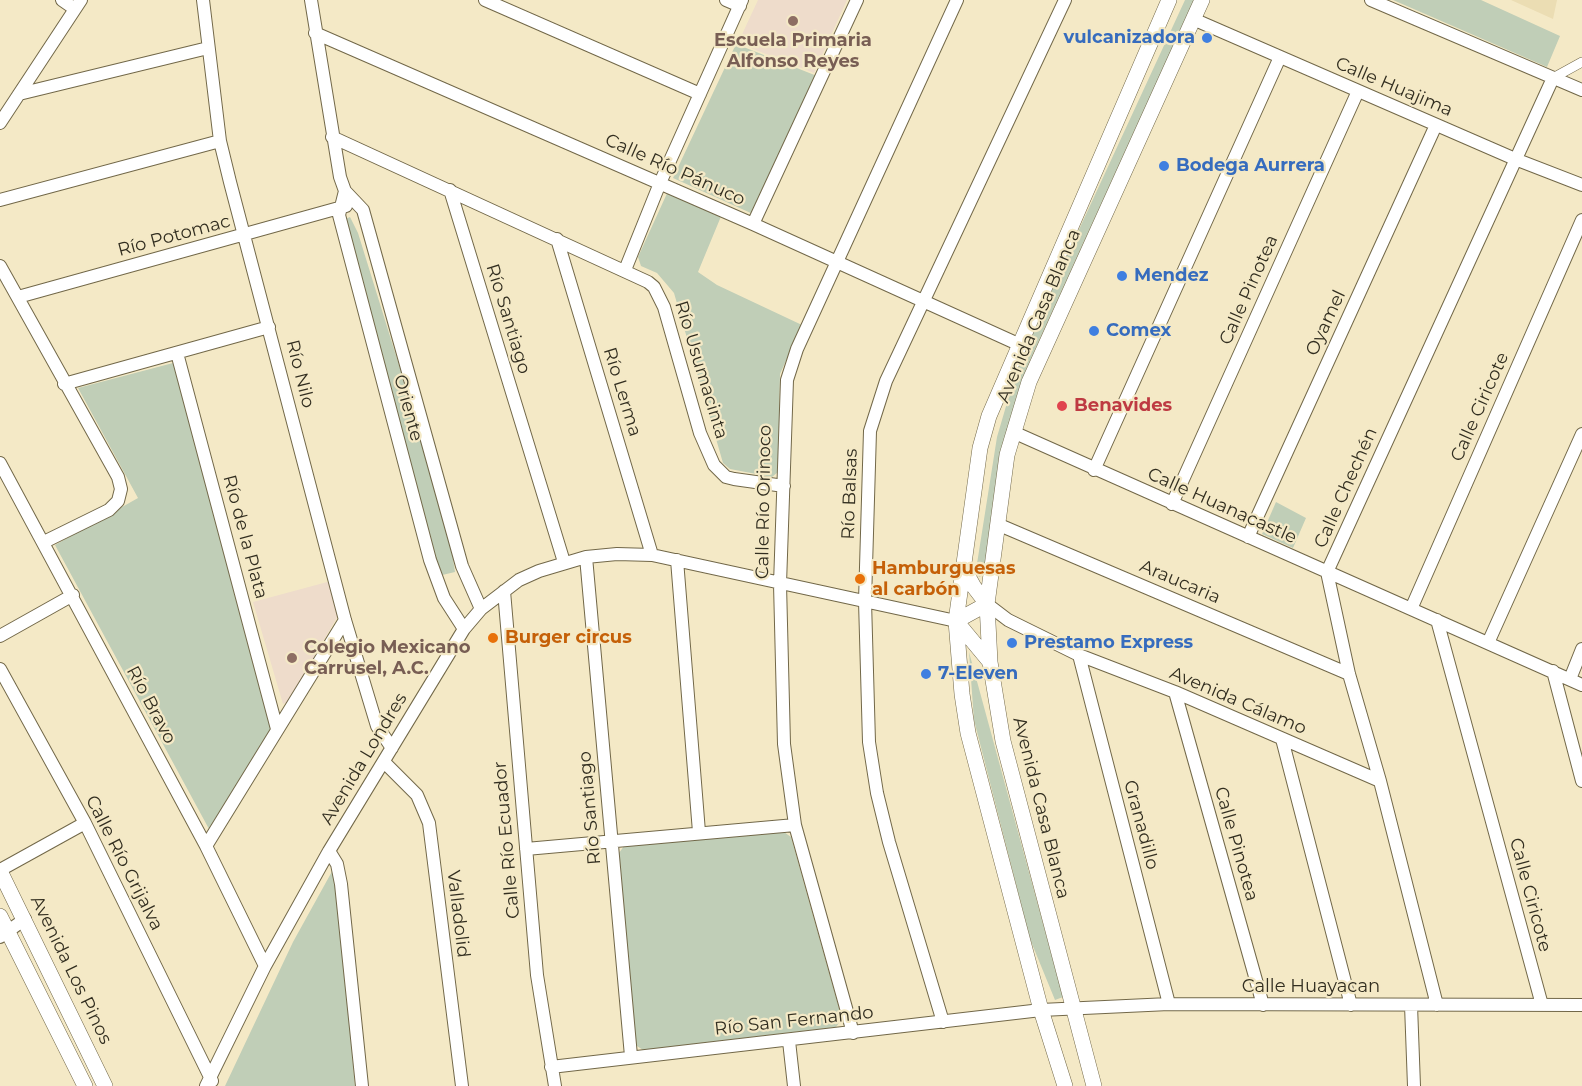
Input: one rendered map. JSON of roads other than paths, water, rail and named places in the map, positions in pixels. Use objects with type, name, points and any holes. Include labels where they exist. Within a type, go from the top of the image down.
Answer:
[{"type":"street","points":[[0,123],[78,4],[62,0]]},
{"type":"street","name":"Río Nilo","points":[[203,0],[220,141],[345,620],[378,726],[393,748]]},
{"type":"street","points":[[311,0],[332,137],[345,191]]},
{"type":"street","points":[[485,0],[700,94]]},
{"type":"street","points":[[332,137],[625,270],[660,183],[741,3],[726,0]]},
{"type":"street","points":[[753,224],[857,0]]},
{"type":"street","name":"Calle Río Orinoco","points":[[852,1033],[795,825],[784,744],[780,584],[788,372],[957,0]]},
{"type":"street","name":"Río Balsas","points":[[944,1022],[877,793],[869,742],[865,601],[870,431],[886,381],[925,303],[1065,0]]},
{"type":"street","name":"Avenida Casa Blanca","points":[[1065,1086],[1041,1010],[968,733],[962,694],[956,621],[980,448],[995,398],[1169,0]]},
{"type":"street","name":"Avenida Casa Blanca","points":[[1094,1086],[1003,741],[990,662],[987,604],[997,524],[1013,432],[1020,408],[1040,355],[1202,0]]},
{"type":"street","points":[[1371,0],[1582,90]]},
{"type":"street","name":"Calle Huajima","points":[[1193,19],[1515,159],[1582,185]]},
{"type":"street","name":"Calle Río Pánuco","points":[[315,33],[753,224],[1018,344]]},
{"type":"street","points":[[19,94],[208,48]]},
{"type":"street","points":[[1094,470],[1280,57]]},
{"type":"street","points":[[1553,78],[1582,62]]},
{"type":"street","name":"Calle Chechén","points":[[1437,1005],[1380,781],[1349,674],[1327,572],[1553,78]]},
{"type":"street","name":"Calle Pinotea","points":[[1172,504],[1358,91]]},
{"type":"street","name":"Oyamel","points":[[1248,537],[1436,125]]},
{"type":"street","points":[[0,200],[220,141]]},
{"type":"street","name":"Río Santiago","points":[[450,190],[564,562]]},
{"type":"street","name":"Oriente","points":[[464,628],[444,598],[430,560],[339,215],[345,191],[358,202],[363,210],[462,566],[481,609]]},
{"type":"street","name":"Río Potomac","points":[[18,297],[358,202]]},
{"type":"street","name":"Calle Ciricote","points":[[1411,609],[1582,220]]},
{"type":"street","name":"Río Lerma","points":[[557,239],[652,555]]},
{"type":"street","points":[[0,266],[118,477],[120,495],[114,506],[44,543]]},
{"type":"street","name":"Río Usumacinta","points":[[625,270],[648,282],[659,296],[700,434],[714,465],[726,477],[784,486]]},
{"type":"street","points":[[64,384],[269,327]]},
{"type":"street","name":"Río de la Plata","points":[[177,353],[278,729]]},
{"type":"street","points":[[995,398],[1011,398],[1020,408]]},
{"type":"street","name":"Calle Huanacastle","points":[[1013,432],[1094,470],[1582,685]]},
{"type":"street","points":[[1488,643],[1582,434]]},
{"type":"street","name":"Río Bravo","points":[[0,463],[206,846],[266,966]]},
{"type":"street","name":"Araucaria","points":[[997,524],[1349,674]]},
{"type":"street","name":"Avenida Londres","points":[[210,1083],[266,966],[329,851],[464,628],[481,609],[504,591],[539,571],[564,562],[617,554],[652,555],[956,621]]},
{"type":"street","name":"Río Santiago","points":[[586,557],[631,1056]]},
{"type":"street","points":[[676,560],[699,832]]},
{"type":"street","points":[[963,567],[987,604],[956,621],[990,662]]},
{"type":"street","name":"Calle Río Ecuador","points":[[504,591],[537,975],[555,1086]]},
{"type":"street","points":[[0,636],[73,595]]},
{"type":"street","name":"Avenida Cálamo","points":[[987,604],[1008,620],[1078,655],[1175,693],[1380,781]]},
{"type":"street","points":[[206,846],[345,620]]},
{"type":"street","name":"Calle Ciricote","points":[[1437,620],[1542,1005]]},
{"type":"street","points":[[1570,679],[1582,649]]},
{"type":"street","name":"Granadillo","points":[[1078,655],[1169,1004]]},
{"type":"street","name":"Calle Río Grijalva","points":[[0,669],[85,823],[210,1083]]},
{"type":"street","points":[[1553,671],[1582,781]]},
{"type":"street","name":"Calle Pinotea","points":[[1175,693],[1263,1005]]},
{"type":"street","points":[[1282,739],[1351,1005]]},
{"type":"street","name":"Valladolid","points":[[384,762],[417,795],[429,823],[462,1086]]},
{"type":"street","points":[[0,870],[85,823]]},
{"type":"street","points":[[526,849],[795,825]]},
{"type":"street","points":[[329,851],[337,864],[341,884],[362,1086]]},
{"type":"street","name":"Avenida Los Pinos","points":[[0,870],[105,1086]]},
{"type":"street","name":"Avenida Los Pinos","points":[[0,916],[4,934],[86,1086]]},
{"type":"street","points":[[4,934],[25,919]]},
{"type":"street","name":"Calle Huayacan","points":[[1041,1010],[1169,1004],[1582,1005]]},
{"type":"street","points":[[1411,1005],[1414,1086]]},
{"type":"street","name":"Río San Fernando","points":[[551,1067],[1041,1010]]},
{"type":"street","points":[[789,1041],[794,1086]]},
{"type":"place","name":"Escuela Primaria Alfonso Reyes","points":[[793,21]]},
{"type":"place","name":"vulcanizadora","points":[[1207,38]]},
{"type":"place","name":"Bodega Aurrera","points":[[1164,166]]},
{"type":"place","name":"Mendez","points":[[1122,276]]},
{"type":"place","name":"Comex","points":[[1094,331]]},
{"type":"place","name":"Benavides","points":[[1062,406]]},
{"type":"place","name":"Hamburguesas al carbón","points":[[860,579]]},
{"type":"place","name":"Burger circus","points":[[493,638]]},
{"type":"place","name":"Prestamo Express","points":[[1012,643]]},
{"type":"place","name":"Colegio Mexicano Carrusel, A.C.","points":[[292,658]]},
{"type":"place","name":"7-Eleven","points":[[926,674]]}]
